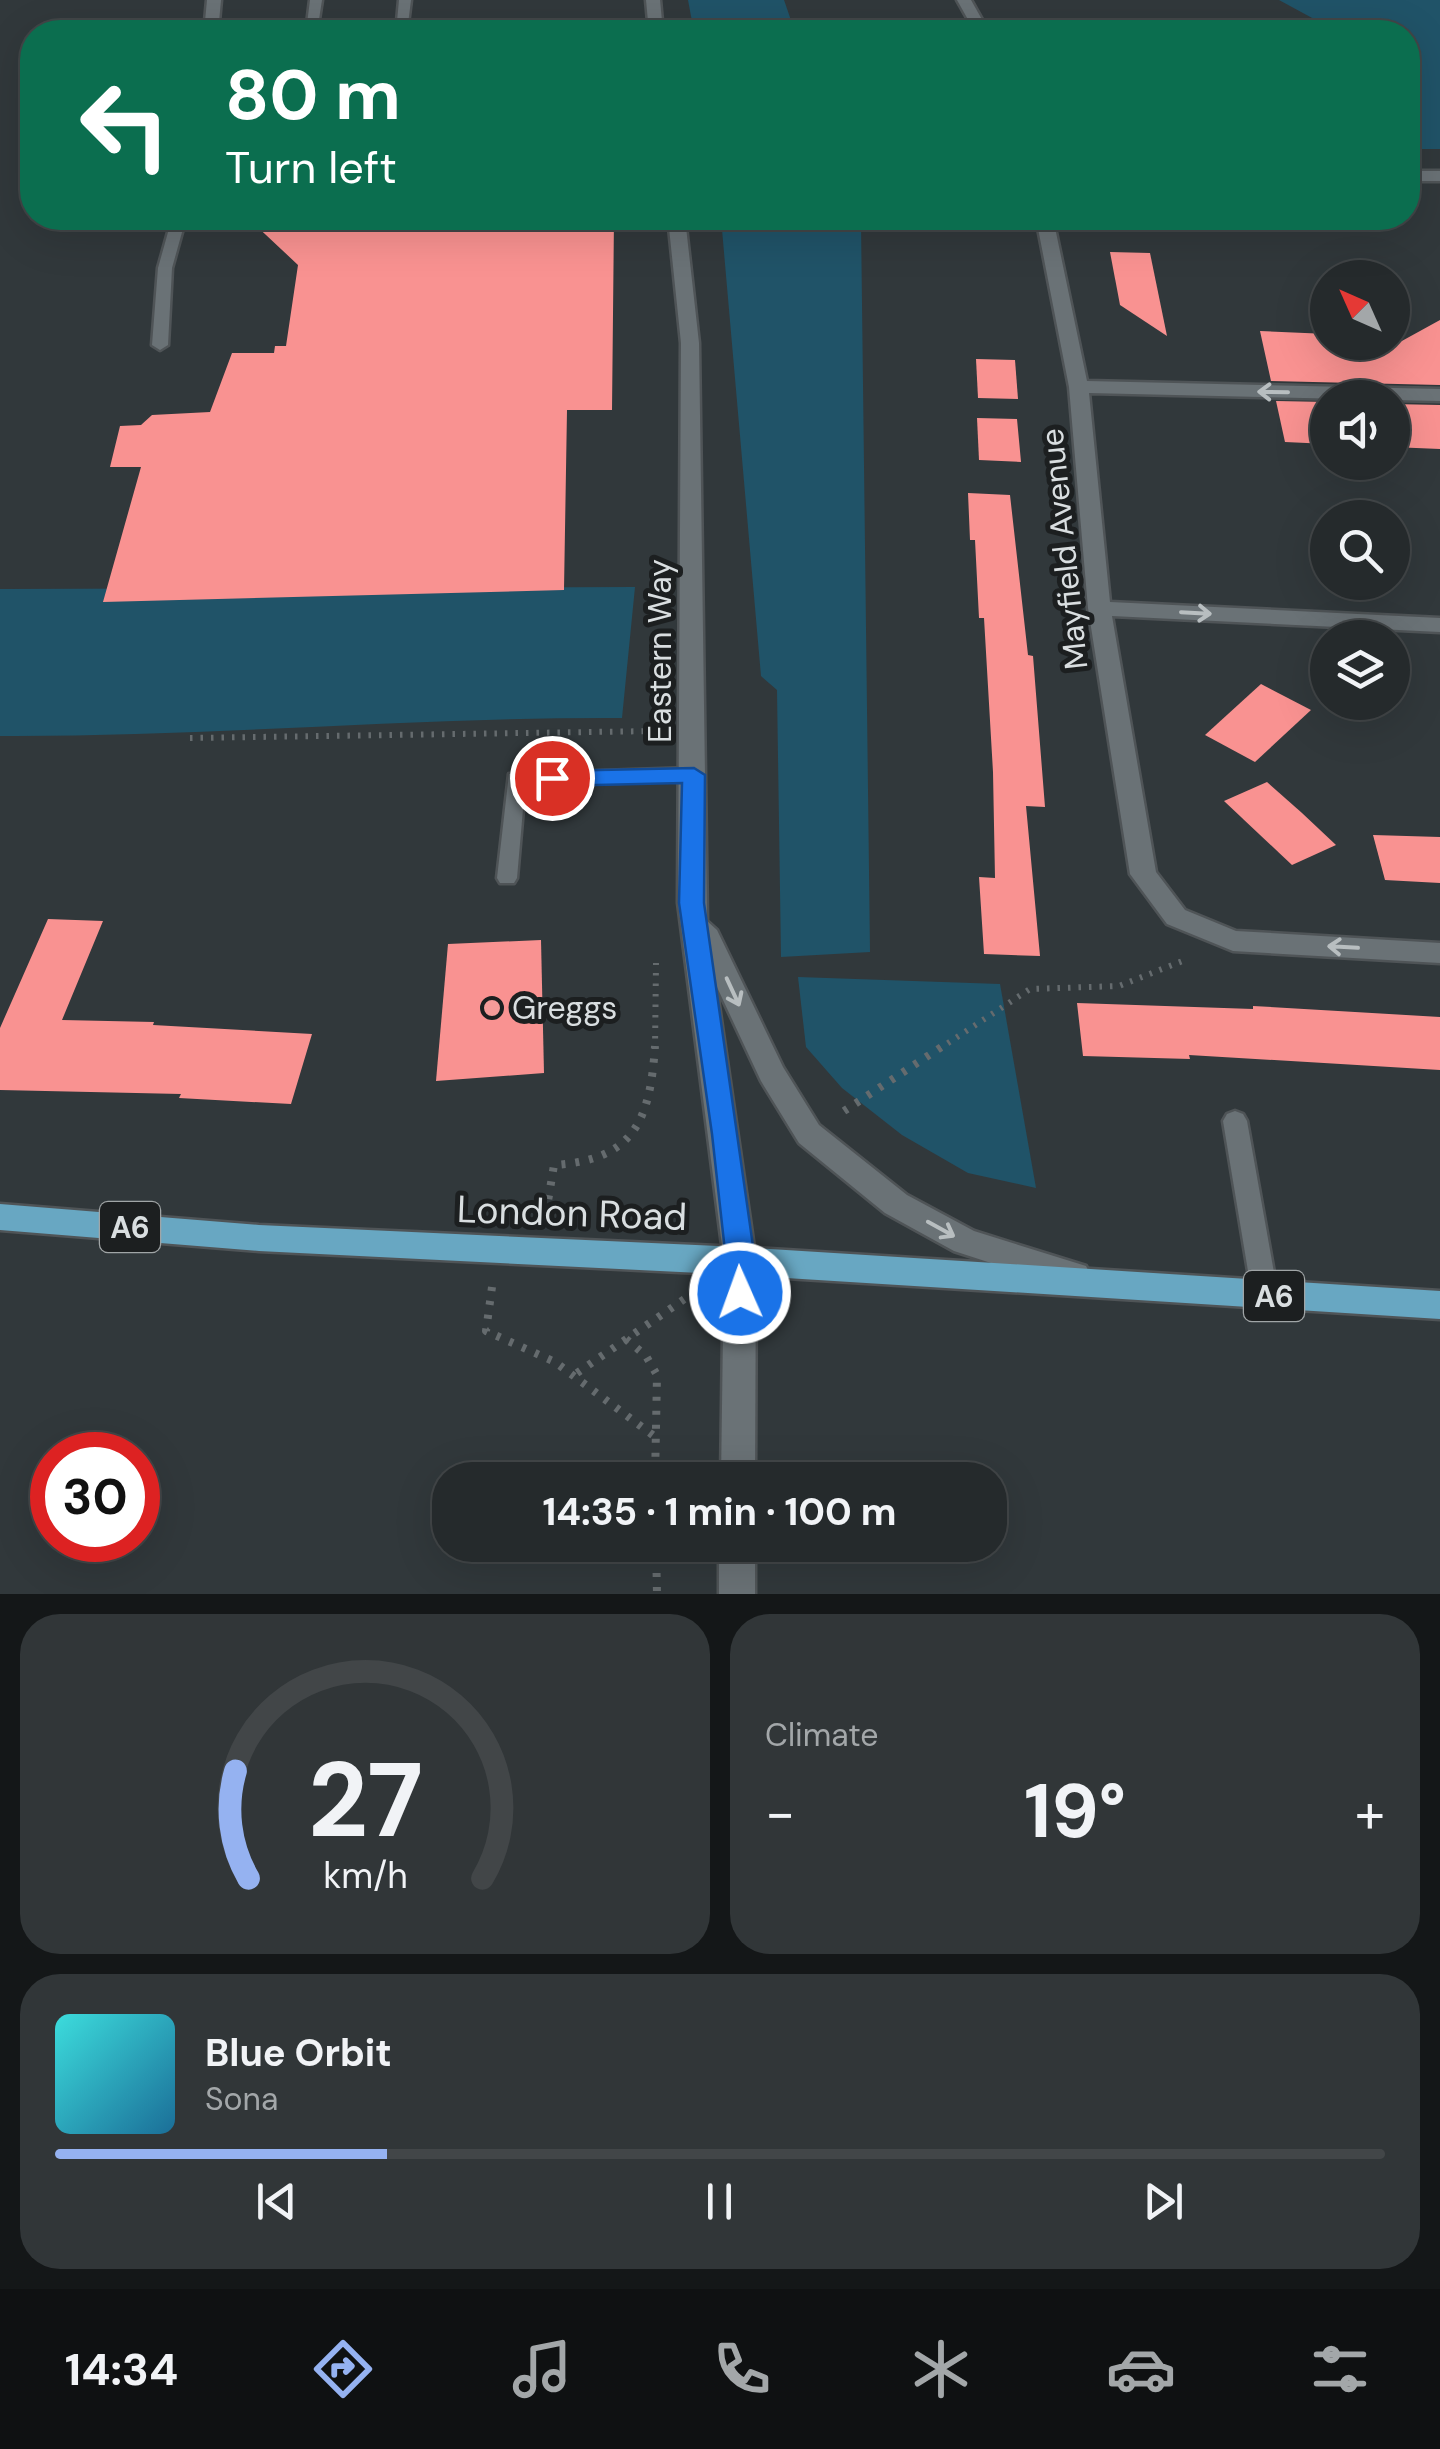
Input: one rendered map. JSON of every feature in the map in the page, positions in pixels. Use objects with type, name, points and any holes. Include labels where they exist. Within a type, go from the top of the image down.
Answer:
[{"type":"main road","name":"London Road","points":[[0,1216],[259,1238],[740,1260],[1440,1306]]},
{"type":"street","name":"Eastern Way","points":[[677,230],[690,342],[692,903],[740,1260],[738,1462]]},
{"type":"street","name":"Mayfield Avenue","points":[[1046,230],[1079,388],[1099,608],[1143,874],[1176,917],[1232,941]]},
{"type":"street","points":[[1079,388],[1440,395]]},
{"type":"street","points":[[1099,608],[1440,625]]},
{"type":"street","points":[[692,903],[770,1073],[809,1134],[896,1204],[965,1242],[1108,1286]]},
{"type":"street","points":[[1232,941],[1440,953]]},
{"type":"street","points":[[737,1562],[737,1594]]},
{"type":"lane","points":[[160,345],[165,268],[176,230]]},
{"type":"lane","points":[[508,878],[516,779],[694,775]]},
{"type":"lane","points":[[1235,1121],[1265,1296]]},
{"type":"path","points":[[190,738],[694,730]]},
{"type":"path","points":[[809,1134],[1030,989],[1118,986],[1232,941]]},
{"type":"path","points":[[554,1165],[571,1167],[603,1158],[623,1146],[642,1122],[656,1029]]},
{"type":"path","points":[[486,1332],[526,1344],[576,1373],[654,1436]]},
{"type":"path","points":[[576,1373],[626,1339],[646,1356],[657,1375],[655,1462]]},
{"type":"path","points":[[656,1562],[656,1594]]},
{"type":"shaded area","points":[[688,0],[784,0],[791,20],[692,20]]},
{"type":"shaded area","points":[[1279,0],[1440,0],[1440,149],[1420,149],[1420,20],[1316,20]]},
{"type":"shaded area","points":[[722,230],[861,230],[870,952],[781,957],[777,690],[761,676]]},
{"type":"shaded area","points":[[635,587],[622,718],[0,736],[0,589]]},
{"type":"shaded area","points":[[798,977],[1000,984],[1036,1188],[968,1173],[902,1135],[842,1088],[806,1047]]},
{"type":"building","points":[[261,230],[614,230],[612,410],[567,410],[564,590],[103,602],[141,467],[110,467],[120,426],[141,425],[152,415],[210,412],[232,353],[274,353],[275,346],[286,346],[298,265]]},
{"type":"building","points":[[1110,252],[1150,253],[1167,336],[1120,305]]},
{"type":"building","points":[[1440,320],[1440,385],[1410,384],[1410,380],[1271,381],[1260,331],[1310,333],[1310,360],[1410,360],[1410,336]]},
{"type":"building","points":[[976,359],[1015,360],[1018,399],[978,398]]},
{"type":"building","points":[[1276,401],[1310,402],[1310,443],[1285,442]]},
{"type":"building","points":[[1410,404],[1440,405],[1440,449],[1410,448]]},
{"type":"building","points":[[977,418],[1017,419],[1021,462],[979,460]]},
{"type":"building","points":[[968,493],[1010,495],[1028,655],[1033,656],[1045,807],[1026,806],[1040,956],[984,954],[979,877],[995,878],[993,772],[984,618],[979,618]]},
{"type":"building","points":[[1261,684],[1310,709],[1255,762],[1205,735]]},
{"type":"building","points":[[1267,782],[1336,845],[1292,865],[1224,801]]},
{"type":"building","points":[[1373,835],[1440,837],[1440,883],[1385,880]]},
{"type":"building","points":[[48,919],[103,921],[62,1020],[154,1022],[153,1025],[312,1034],[291,1104],[179,1098],[181,1094],[0,1090],[0,1028]]},
{"type":"building","name":"Greggs","points":[[541,940],[544,1073],[436,1081],[448,944]]},
{"type":"building","points":[[1077,1003],[1253,1006],[1440,1017],[1440,1070],[1189,1055],[1190,1059],[1083,1056]]},
{"type":"place","name":"Greggs","points":[[492,1008]]},
{"type":"route","points":[[552,778],[694,775],[692,903],[726,1134],[740,1293]]}]
